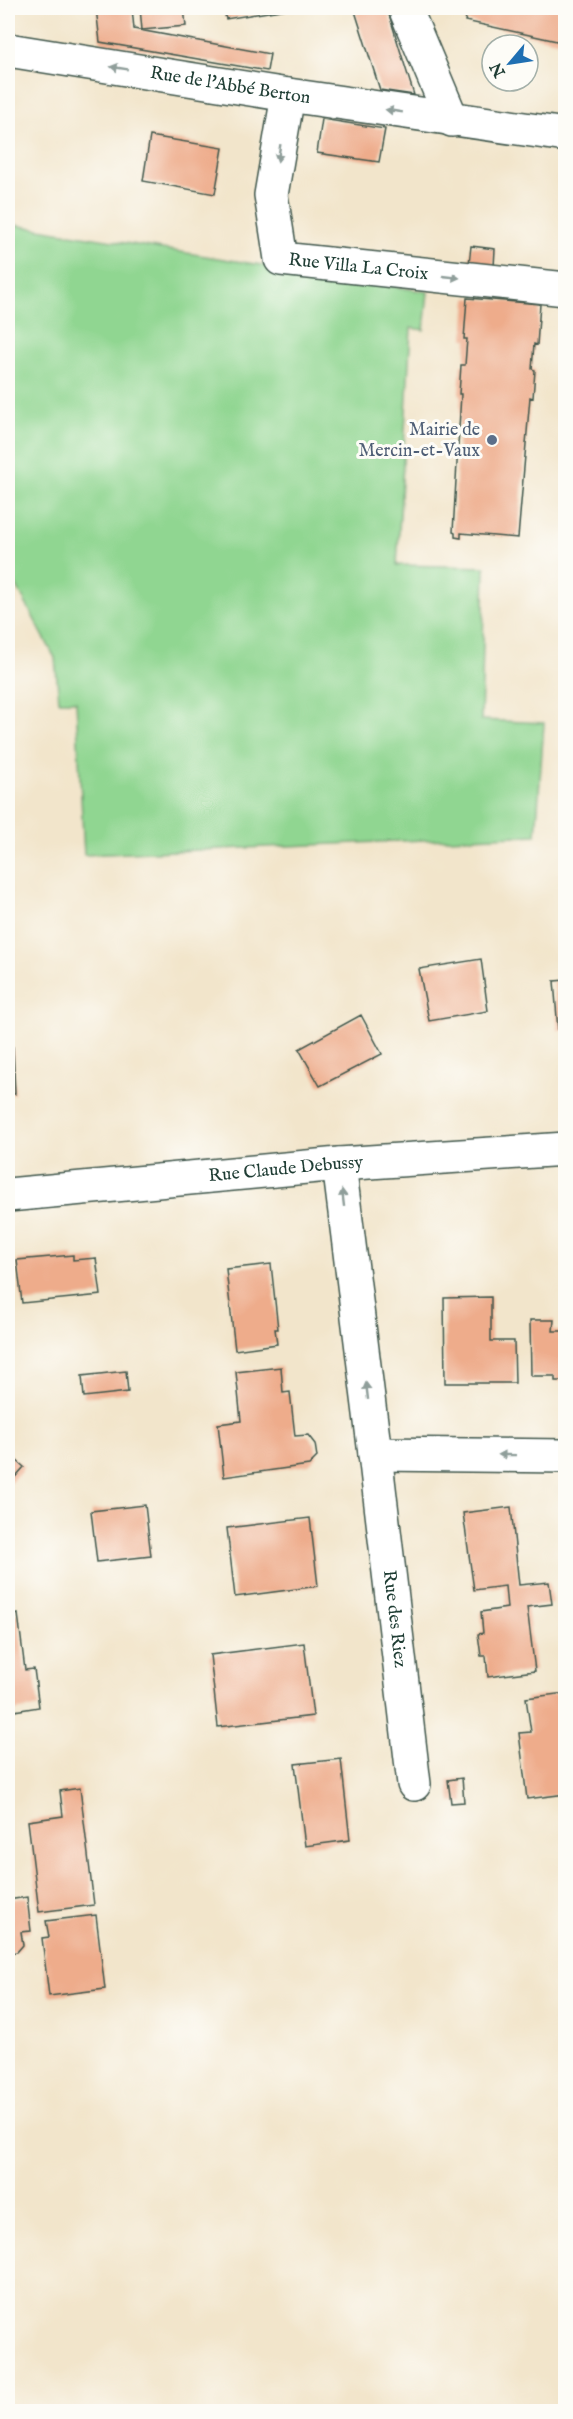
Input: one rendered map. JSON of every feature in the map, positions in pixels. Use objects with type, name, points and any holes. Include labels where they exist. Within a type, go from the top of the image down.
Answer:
[{"type":"street","points":[[405,8],[452,120]]},
{"type":"street","name":"Rue de l'Abbé Berton","points":[[8,50],[452,120],[566,135]]},
{"type":"street","name":"Rue Villa La Croix","points":[[288,95],[272,195],[280,259],[566,289]]},
{"type":"street","name":"Rue Claude Debussy","points":[[8,1196],[339,1164],[566,1149]]},
{"type":"street","name":"Rue des Riez","points":[[339,1164],[414,1784]]},
{"type":"street","points":[[375,1454],[566,1455]]},
{"type":"green space","points":[[8,224],[428,292],[424,330],[411,328],[397,565],[485,567],[481,720],[544,723],[536,835],[84,855],[76,701],[59,701],[55,658],[8,570]]},
{"type":"building","points":[[96,8],[132,8],[134,29],[270,54],[267,71],[100,42]]},
{"type":"building","points":[[140,8],[184,8],[186,26],[142,30]]},
{"type":"building","points":[[223,8],[286,8],[286,9],[226,19]]},
{"type":"building","points":[[354,8],[387,8],[414,95],[380,90]]},
{"type":"building","points":[[468,8],[566,8],[566,43],[540,37],[540,33],[520,33],[465,21]]},
{"type":"building","points":[[322,119],[385,129],[379,162],[317,153]]},
{"type":"building","points":[[150,136],[223,148],[215,194],[143,181]]},
{"type":"building","points":[[471,246],[495,249],[494,267],[469,264]]},
{"type":"building","name":"Mairie de Mercin-et-Vaux","points":[[467,298],[540,304],[537,345],[534,344],[533,398],[530,397],[518,538],[461,533],[461,538],[455,537],[453,532],[461,365],[465,365],[467,339],[464,339]]},
{"type":"building","points":[[481,959],[488,1011],[429,1021],[419,969]]},
{"type":"building","points":[[566,980],[566,1029],[558,1030],[554,981]]},
{"type":"building","points":[[361,1015],[382,1054],[320,1086],[299,1049]]},
{"type":"building","points":[[8,1047],[13,1047],[15,1094],[8,1094]]},
{"type":"building","points":[[73,1255],[73,1260],[96,1258],[101,1295],[22,1303],[17,1260]]},
{"type":"building","points":[[271,1264],[278,1329],[275,1329],[277,1344],[235,1350],[226,1269]]},
{"type":"building","points":[[491,1297],[491,1341],[514,1341],[515,1383],[445,1383],[444,1298]]},
{"type":"building","points":[[530,1320],[554,1320],[553,1331],[566,1331],[566,1381],[555,1381],[555,1376],[531,1376]]},
{"type":"building","points":[[281,1367],[283,1393],[290,1392],[295,1436],[308,1435],[315,1444],[317,1457],[309,1465],[224,1477],[218,1424],[241,1421],[236,1372]]},
{"type":"building","points":[[126,1371],[128,1392],[84,1397],[82,1376]]},
{"type":"building","points":[[8,1453],[24,1467],[8,1485]]},
{"type":"building","points":[[145,1505],[151,1556],[97,1562],[91,1511]]},
{"type":"building","points":[[511,1507],[519,1585],[549,1582],[552,1604],[527,1607],[535,1671],[488,1677],[486,1656],[481,1656],[478,1634],[483,1633],[481,1612],[507,1608],[505,1586],[474,1590],[463,1513]]},
{"type":"building","points":[[310,1518],[318,1586],[235,1597],[227,1528]]},
{"type":"building","points":[[18,1614],[25,1670],[34,1669],[39,1707],[8,1712],[8,1616]]},
{"type":"building","points":[[304,1643],[313,1716],[218,1727],[210,1655]]},
{"type":"building","points":[[565,1693],[566,1794],[527,1799],[519,1733],[531,1732],[526,1698]]},
{"type":"building","points":[[341,1759],[350,1840],[305,1846],[295,1764]]},
{"type":"building","points":[[462,1778],[464,1802],[451,1803],[448,1780]]},
{"type":"building","points":[[80,1788],[94,1905],[39,1912],[28,1821],[63,1816],[60,1791]]},
{"type":"building","points":[[27,1897],[31,1931],[21,1932],[23,1945],[17,1952],[8,1953],[8,1900]]},
{"type":"building","points":[[96,1915],[105,1989],[49,1996],[42,1938],[49,1937],[46,1921]]},
{"type":"place","name":"Mairie de Mercin-et-Vaux","points":[[492,440]]}]
